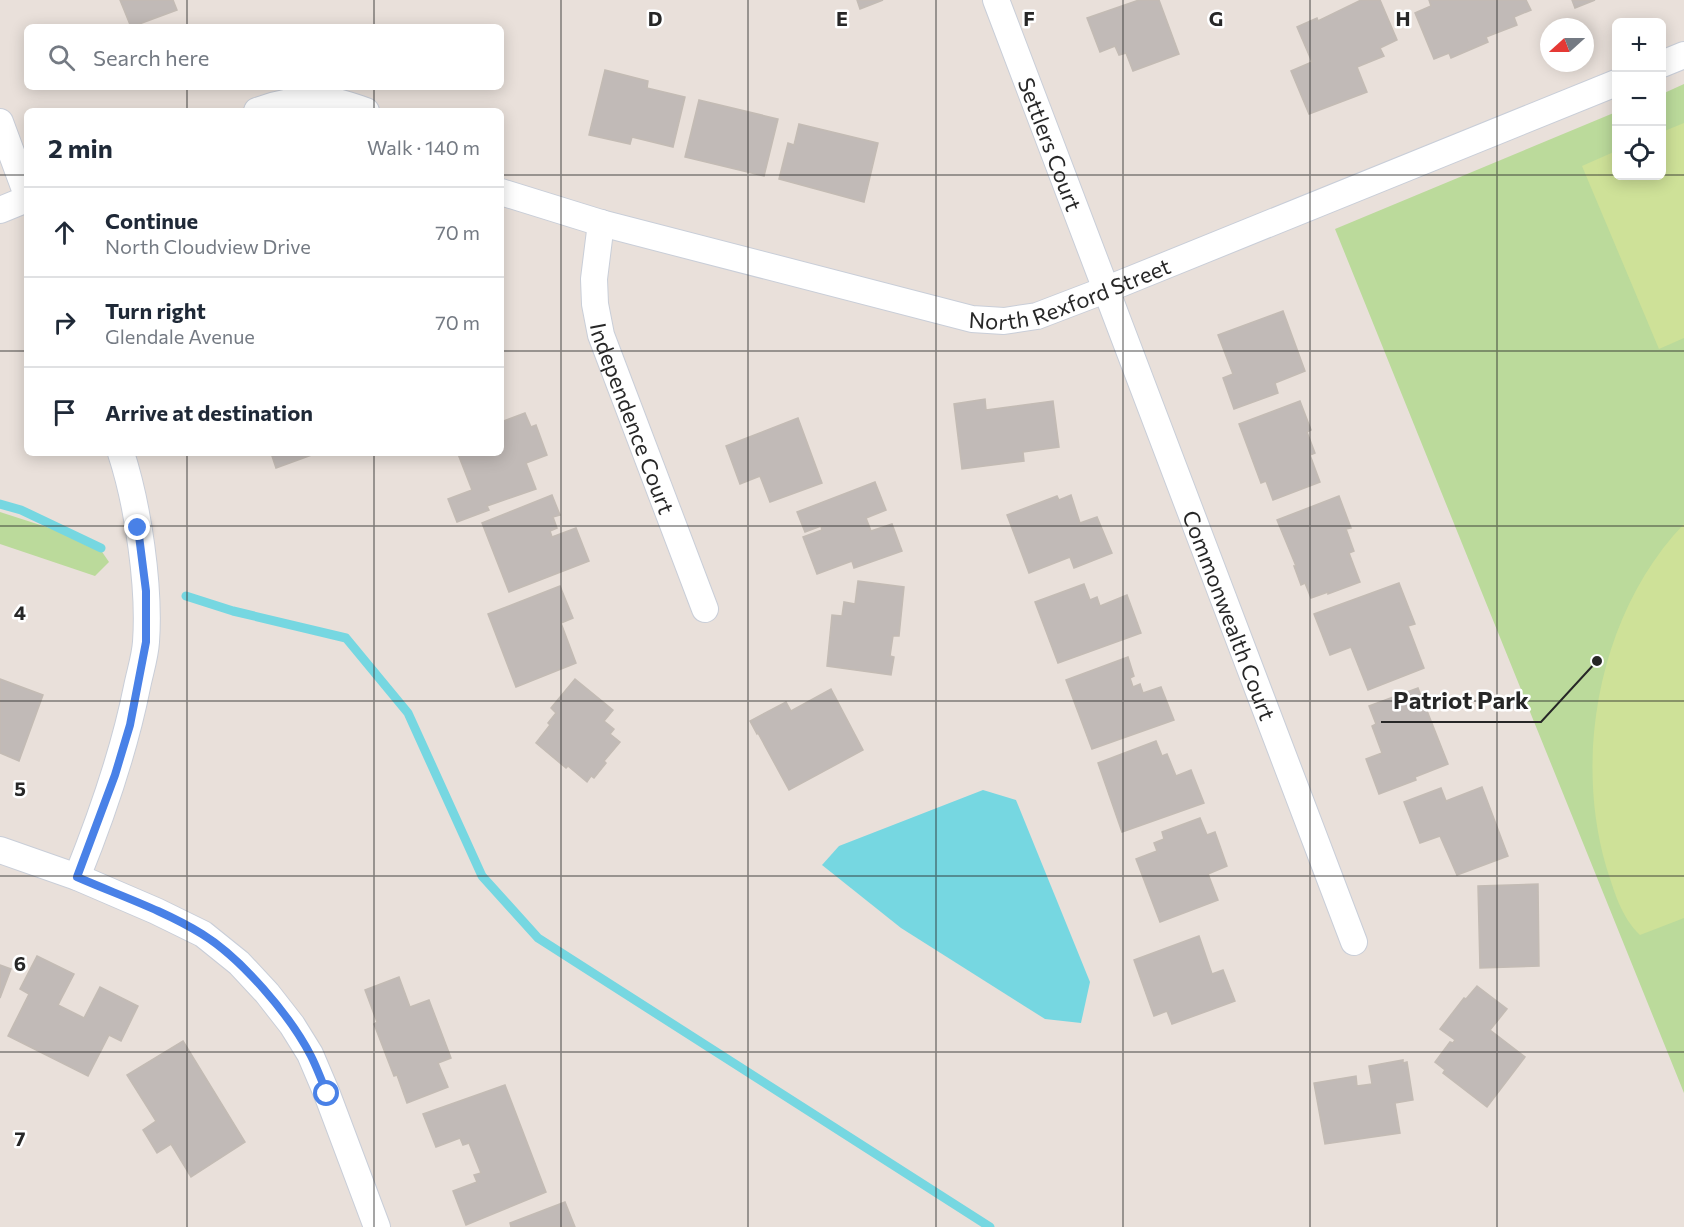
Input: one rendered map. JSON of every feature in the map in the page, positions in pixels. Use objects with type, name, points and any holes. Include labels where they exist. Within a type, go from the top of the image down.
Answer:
[{"type":"street","name":"Settlers Court","points":[[996,0],[1105,290]]},
{"type":"street","points":[[1666,62],[1684,55]]},
{"type":"street","name":"North Rexford Street","points":[[504,193],[602,223],[972,319],[1004,321],[1036,316],[1105,290],[1612,85]]},
{"type":"street","points":[[264,108],[299,101],[327,99],[356,108]]},
{"type":"street","points":[[0,122],[24,189]]},
{"type":"street","points":[[0,210],[24,198]]},
{"type":"street","name":"Independence Court","points":[[602,223],[594,279],[595,304],[601,335],[705,609]]},
{"type":"street","name":"Commonwealth Court","points":[[1105,290],[1354,942]]},
{"type":"street","points":[[77,877],[115,775],[127,735],[146,642],[146,591],[138,528],[123,456]]},
{"type":"street","points":[[0,850],[77,877],[156,911],[203,934],[239,963],[292,1025],[310,1054],[377,1227]]},
{"type":"green space","points":[[1684,84],[1684,1093],[1335,229],[1612,114],[1612,180],[1666,180],[1666,92]]},
{"type":"green space","points":[[1684,123],[1684,338],[1659,349],[1582,166],[1612,153],[1612,180],[1666,180],[1666,130]]},
{"type":"green space","points":[[0,512],[96,543],[109,562],[95,576],[0,544]]},
{"type":"green space","points":[[1684,524],[1684,918],[1640,935],[1623,912],[1615,894],[1596,822],[1593,777],[1594,731],[1602,685],[1614,640],[1632,598],[1655,559]]},
{"type":"water","points":[[983,790],[1016,800],[1090,982],[1081,1023],[1045,1019],[901,928],[822,865],[839,846]]},
{"type":"building","points":[[120,0],[173,0],[177,10],[139,24],[130,24]]},
{"type":"building","points":[[857,0],[883,0],[860,9]]},
{"type":"building","points":[[1139,0],[1159,0],[1179,54],[1133,71],[1126,53],[1119,55],[1115,46],[1100,52],[1087,18]]},
{"type":"building","points":[[1361,0],[1380,0],[1397,40],[1380,48],[1384,56],[1357,67],[1367,92],[1309,114],[1291,71],[1312,62],[1297,27],[1317,18],[1318,21]]},
{"type":"building","points":[[1429,0],[1526,0],[1531,10],[1514,17],[1517,25],[1486,37],[1488,42],[1451,58],[1449,53],[1434,59],[1415,13],[1431,6]]},
{"type":"building","points":[[1572,0],[1595,0],[1575,8]]},
{"type":"building","points":[[605,70],[648,81],[647,88],[685,97],[673,147],[632,137],[630,144],[589,135]]},
{"type":"building","points":[[699,100],[778,119],[764,176],[685,157]]},
{"type":"building","points":[[799,124],[878,143],[864,202],[779,179],[788,143],[794,145]]},
{"type":"building","points":[[1283,311],[1305,371],[1275,383],[1278,393],[1234,409],[1223,378],[1233,374],[1218,335]]},
{"type":"building","points":[[985,399],[986,410],[1053,401],[1059,447],[1023,452],[1024,461],[962,469],[954,404]]},
{"type":"building","points":[[1300,401],[1311,430],[1307,432],[1315,453],[1310,455],[1320,482],[1273,500],[1266,481],[1261,483],[1239,424]]},
{"type":"building","points":[[525,413],[531,427],[536,425],[547,455],[526,463],[536,489],[487,506],[489,510],[457,522],[448,499],[472,490],[459,456],[504,456],[504,421]]},
{"type":"building","points":[[798,418],[822,483],[770,502],[760,476],[740,484],[726,446]]},
{"type":"building","points":[[272,456],[309,456],[276,468]]},
{"type":"building","points":[[875,482],[886,510],[866,518],[871,531],[892,524],[902,551],[854,568],[852,561],[817,574],[803,537],[822,530],[821,526],[805,532],[797,512]]},
{"type":"building","points":[[552,495],[560,515],[553,517],[557,528],[550,531],[552,537],[576,528],[589,561],[509,592],[482,523]]},
{"type":"building","points":[[1071,495],[1080,523],[1097,517],[1112,553],[1074,568],[1070,557],[1029,573],[1007,515],[1057,496],[1059,500]]},
{"type":"building","points":[[1339,496],[1351,528],[1346,529],[1354,551],[1349,553],[1360,582],[1311,598],[1305,583],[1301,585],[1294,566],[1296,566],[1277,520]]},
{"type":"building","points":[[858,581],[904,587],[899,636],[893,636],[890,656],[894,657],[891,675],[827,666],[832,615],[842,616],[844,602],[855,604]]},
{"type":"building","points":[[1399,583],[1415,624],[1408,626],[1424,668],[1368,690],[1351,647],[1330,655],[1314,614]]},
{"type":"building","points":[[1084,584],[1090,600],[1097,597],[1100,606],[1127,595],[1141,633],[1058,663],[1035,602]]},
{"type":"building","points":[[560,586],[573,618],[561,623],[576,663],[516,687],[488,614]]},
{"type":"building","points":[[1128,657],[1134,676],[1130,678],[1133,687],[1140,684],[1143,693],[1161,687],[1174,720],[1092,749],[1066,680]]},
{"type":"building","points":[[0,679],[43,695],[19,761],[0,753]]},
{"type":"building","points":[[575,679],[613,710],[604,721],[614,729],[610,734],[620,742],[604,761],[606,763],[594,778],[591,776],[587,782],[536,743],[556,713],[551,708]]},
{"type":"building","points":[[1418,688],[1448,764],[1415,777],[1416,780],[1379,794],[1366,759],[1382,753],[1372,726],[1376,724],[1369,706]]},
{"type":"building","points":[[831,689],[863,750],[789,790],[750,721],[786,702],[791,711]]},
{"type":"building","points":[[1156,741],[1162,756],[1167,754],[1176,776],[1191,770],[1204,803],[1122,832],[1098,763]]},
{"type":"building","points":[[1482,787],[1508,856],[1457,875],[1440,836],[1420,843],[1404,802],[1441,788],[1446,801]]},
{"type":"building","points":[[1200,818],[1207,835],[1215,832],[1227,866],[1208,874],[1218,900],[1160,922],[1136,859],[1157,851],[1154,843],[1164,839],[1162,832]]},
{"type":"building","points":[[1538,884],[1539,966],[1480,968],[1478,886]]},
{"type":"building","points":[[1199,936],[1212,974],[1223,970],[1235,1001],[1172,1024],[1167,1011],[1154,1016],[1134,960]]},
{"type":"building","points":[[37,956],[74,974],[58,1005],[84,1018],[100,987],[138,1006],[121,1041],[109,1035],[88,1076],[8,1036],[29,994],[20,989]]},
{"type":"building","points":[[0,965],[11,969],[0,998]]},
{"type":"building","points":[[399,977],[410,1007],[429,1000],[451,1058],[438,1063],[448,1087],[407,1103],[374,1024],[377,1022],[365,990]]},
{"type":"building","points":[[1477,986],[1507,1009],[1490,1030],[1525,1057],[1487,1107],[1443,1073],[1445,1070],[1435,1062],[1450,1042],[1453,1043],[1455,1040],[1440,1029],[1464,998],[1466,999]]},
{"type":"building","points":[[183,1041],[245,1142],[191,1177],[171,1144],[157,1153],[143,1130],[156,1121],[127,1075]]},
{"type":"building","points":[[1403,1060],[1403,1063],[1407,1062],[1413,1100],[1395,1103],[1400,1133],[1325,1144],[1314,1083],[1356,1076],[1357,1086],[1372,1084],[1369,1066]]},
{"type":"building","points":[[505,1085],[546,1192],[466,1225],[453,1191],[477,1182],[474,1175],[481,1173],[469,1143],[463,1145],[460,1138],[436,1147],[423,1114]]},
{"type":"building","points":[[565,1202],[575,1227],[511,1227],[510,1223]]},
{"type":"waterway","points":[[0,504],[21,510],[101,548]]},
{"type":"waterway","points":[[186,596],[233,611],[346,638],[408,713],[482,876],[538,938],[990,1227]]},
{"type":"place","name":"Patriot Park","points":[[1597,661]]},
{"type":"route","points":[[138,528],[146,591],[146,642],[130,725],[115,775],[77,877],[203,934],[239,963],[292,1025],[310,1054],[327,1094]]}]
